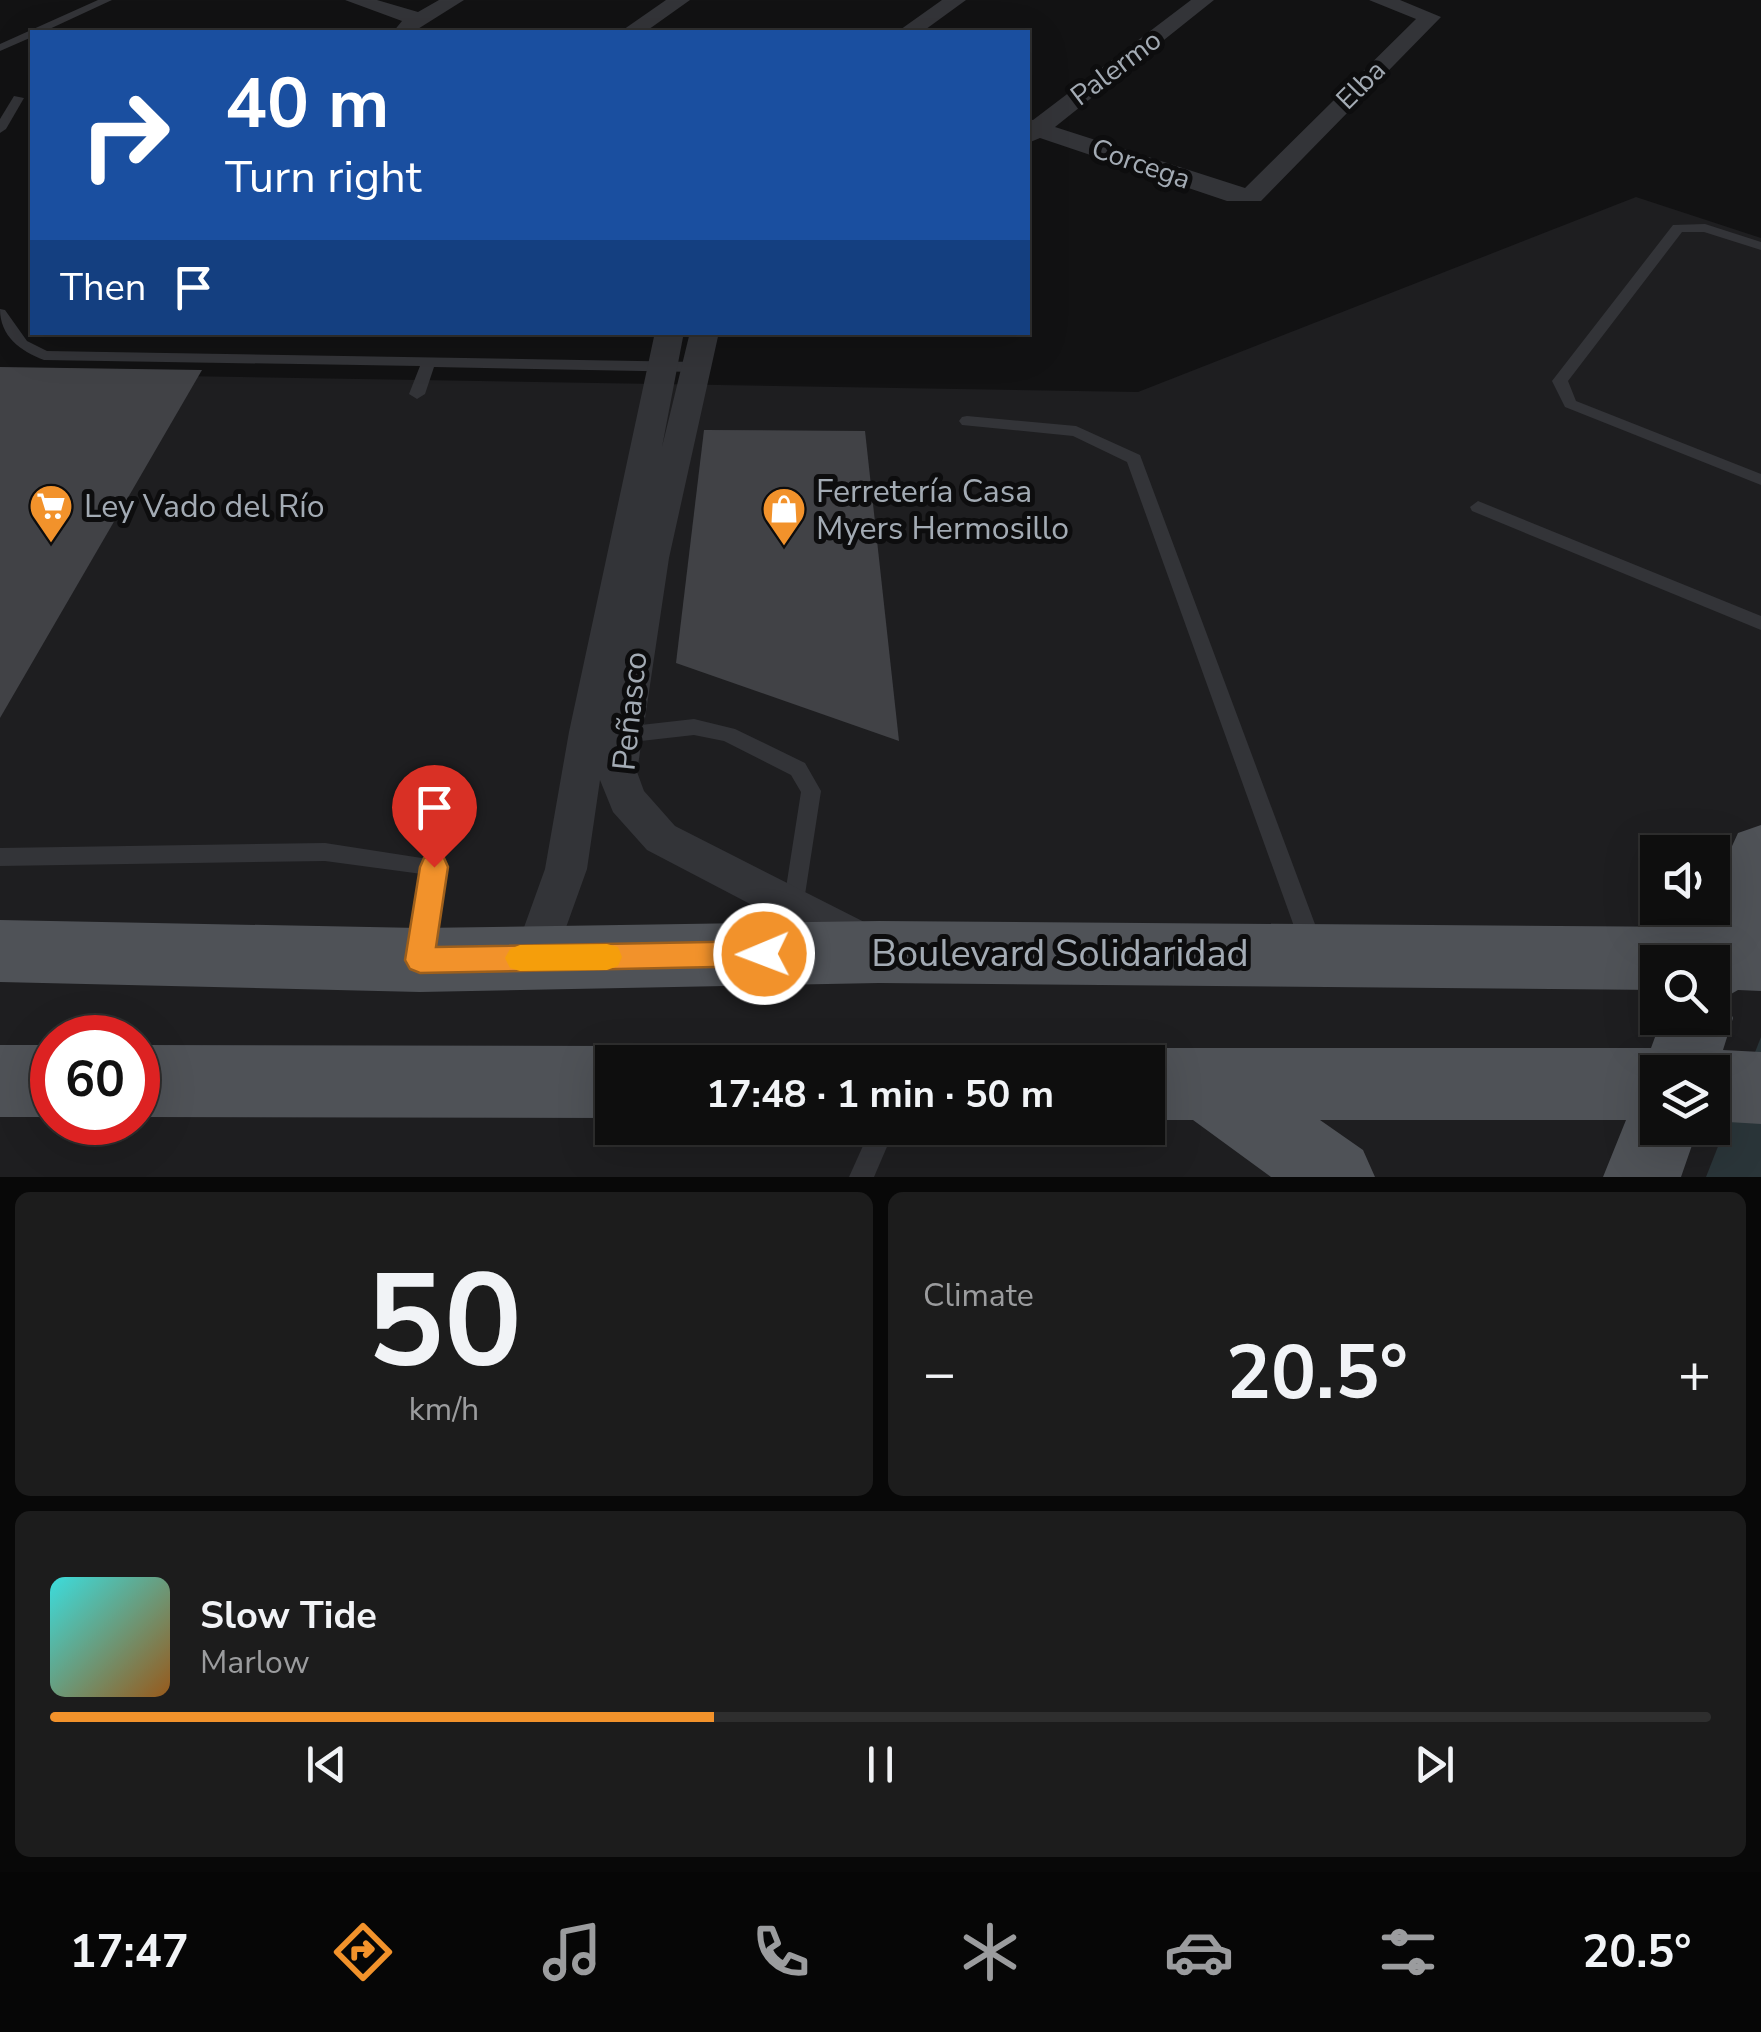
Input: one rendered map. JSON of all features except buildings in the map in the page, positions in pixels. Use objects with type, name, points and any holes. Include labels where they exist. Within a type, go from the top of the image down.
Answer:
[{"type":"main road","points":[[1730,951],[1761,852]]},
{"type":"main road","name":"Boulevard Solidaridad","points":[[0,951],[420,960],[879,952],[1316,954],[1640,972]]},
{"type":"main road","points":[[0,1081],[30,1081]]},
{"type":"main road","points":[[160,1081],[595,1082]]},
{"type":"main road","points":[[1176,1084],[1640,1084]]},
{"type":"main road","points":[[1176,1084],[1336,1177]]},
{"type":"main road","points":[[1730,1086],[1761,1088]]},
{"type":"main road","points":[[1642,1177],[1654,1145]]},
{"type":"street","points":[[356,0],[420,20]]},
{"type":"street","points":[[400,30],[454,0]]},
{"type":"street","points":[[635,30],[680,0]]},
{"type":"street","points":[[911,30],[956,0]]},
{"type":"street","name":"Palermo","points":[[1030,130],[1204,0]]},
{"type":"street","name":"Elba","points":[[1255,194],[1430,17],[1379,0]]},
{"type":"street","name":"Corcega","points":[[1030,130],[1236,196],[1255,194]]},
{"type":"street","name":"Peñasco","points":[[535,958],[607,761],[637,558],[683,350]]},
{"type":"street","name":"Peñasco","points":[[637,558],[607,761],[627,800],[661,838],[879,952]]},
{"type":"lane","points":[[41,30],[106,0]]},
{"type":"lane","points":[[0,48],[30,35]]},
{"type":"lane","points":[[0,128],[18,98]]},
{"type":"lane","points":[[1760,478],[1570,404],[1560,381],[1678,228],[1706,228],[1761,246]]},
{"type":"lane","points":[[0,312],[22,344],[44,355],[429,360],[683,350]]},
{"type":"lane","points":[[417,394],[429,360]]},
{"type":"lane","points":[[968,421],[1076,431],[1134,458],[1316,954]]},
{"type":"lane","points":[[1478,507],[1761,623]]},
{"type":"lane","points":[[607,761],[694,726],[728,734],[798,769],[811,792],[794,907]]},
{"type":"lane","points":[[3,863],[325,852],[434,867],[420,960]]},
{"type":"lane","points":[[861,1177],[875,1145]]},
{"type":"shaded area","points":[[1636,197],[1761,238],[1761,1177],[0,1177],[0,373],[1138,392]]},
{"type":"shaded area","points":[[1761,1037],[1761,1177],[1706,1177],[1719,1145],[1730,1145],[1730,1116]]},
{"type":"slow traffic","points":[[520,958],[607,957]]},
{"type":"place","name":"Ley Vado del Río","points":[[51,544]]},
{"type":"place","name":"Ferretería Casa Myers Hermosillo","points":[[784,547]]},
{"type":"route","points":[[434,867],[420,960],[764,954]]}]
